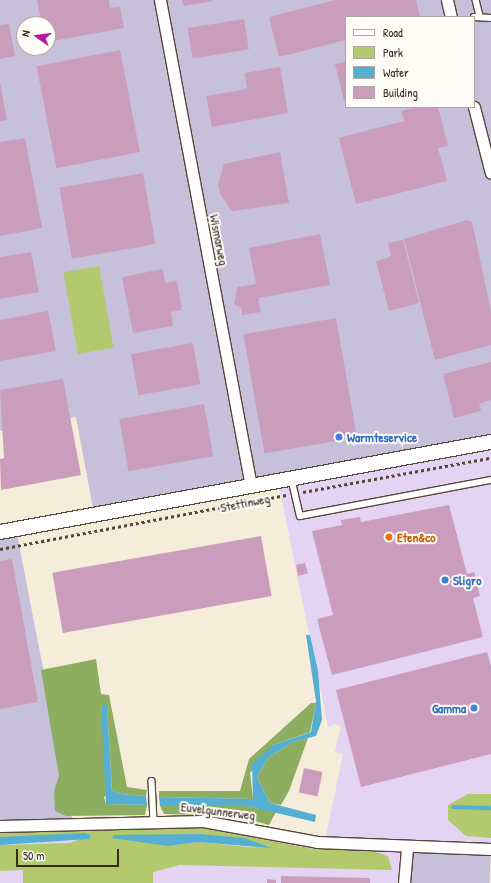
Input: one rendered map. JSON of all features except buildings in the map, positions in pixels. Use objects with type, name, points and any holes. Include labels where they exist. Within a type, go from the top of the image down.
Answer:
[{"type":"street","name":"Wismarweg","points":[[160,0],[251,486]]},
{"type":"street","points":[[447,0],[451,16]]},
{"type":"street","points":[[474,108],[491,173]]},
{"type":"street","name":"Stettinweg","points":[[0,532],[491,442]]},
{"type":"street","name":"Euvelgunnerweg","points":[[0,826],[203,821],[297,839],[407,848],[491,849]]},
{"type":"street","points":[[404,883],[407,848]]},
{"type":"lane","points":[[476,0],[477,16],[491,18]]},
{"type":"lane","points":[[291,478],[300,516],[491,480]]},
{"type":"lane","points":[[152,781],[154,822]]},
{"type":"path","name":"Stettinweg","points":[[0,549],[491,458]]},
{"type":"shaded area","points":[[0,0],[491,0],[491,441],[94,514],[76,417],[0,431]]},
{"type":"shaded area","points":[[491,441],[491,846],[401,883],[0,883],[0,831],[210,821],[325,841],[343,754],[335,752],[341,726],[334,724],[328,727],[278,481]]},
{"type":"shaded area","points":[[16,529],[73,823],[0,831],[0,533]]},
{"type":"shaded area","points":[[402,843],[491,846],[490,883],[401,883]]},
{"type":"green space","points":[[99,266],[113,348],[78,354],[64,272]]},
{"type":"green space","points":[[96,659],[101,694],[109,695],[127,787],[147,790],[146,796],[120,794],[112,790],[107,707],[101,705],[108,784],[108,794],[104,797],[106,804],[147,805],[145,815],[66,816],[55,811],[54,791],[59,776],[41,670]]},
{"type":"green space","points":[[311,703],[316,703],[310,732],[273,745],[250,773],[253,799],[159,797],[159,791],[240,791],[249,759]]},
{"type":"green space","points":[[308,738],[289,791],[281,805],[270,803],[257,777],[268,758],[292,742]]},
{"type":"green space","points":[[468,794],[491,794],[491,838],[466,836],[448,820],[448,805]]},
{"type":"green space","points":[[160,806],[247,806],[276,812],[269,825],[235,816],[164,814]]},
{"type":"green space","points":[[191,826],[314,849],[373,851],[388,856],[392,870],[180,865],[153,872],[153,883],[23,883],[23,870],[0,871],[0,845],[70,843],[91,835],[0,837],[0,833]],"holes":[[[200,834],[258,848],[198,842],[168,846],[167,836]]]},
{"type":"water","points":[[306,635],[310,635],[318,671],[322,720],[316,736],[292,742],[268,758],[257,777],[270,803],[316,815],[315,822],[247,806],[160,806],[159,797],[253,799],[252,764],[273,745],[311,732],[316,701]]},
{"type":"water","points":[[101,705],[107,706],[112,790],[120,794],[146,796],[147,805],[106,804]]},
{"type":"water","points":[[84,833],[91,835],[89,839],[0,845],[0,837]]},
{"type":"water","points":[[200,834],[244,838],[272,848],[198,842],[168,846],[112,838],[114,835]]},
{"type":"waterway","points":[[453,807],[491,808]]},
{"type":"place","name":"Warmteservice","points":[[339,437]]},
{"type":"place","name":"Eten&co","points":[[389,537]]},
{"type":"place","name":"Sligro","points":[[445,580]]},
{"type":"place","name":"Gamma","points":[[474,708]]}]
